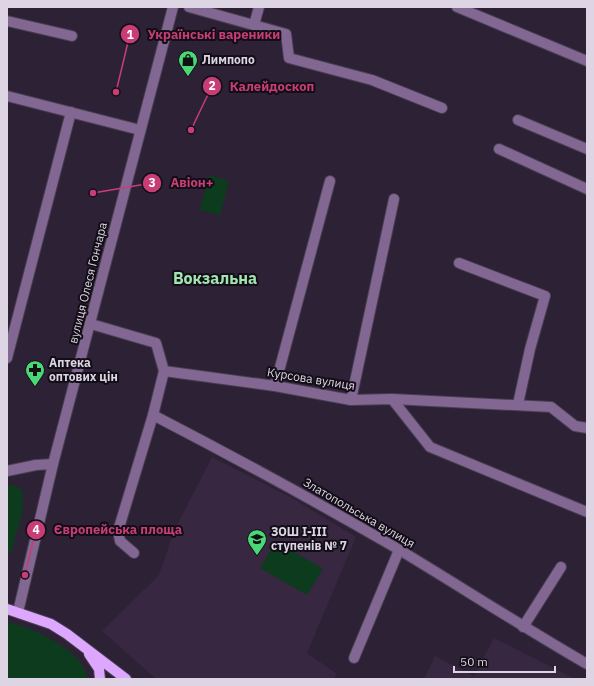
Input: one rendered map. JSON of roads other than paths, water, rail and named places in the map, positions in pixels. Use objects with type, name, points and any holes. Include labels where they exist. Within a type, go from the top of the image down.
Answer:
[{"type":"main road","points":[[7,609],[51,624],[86,648],[126,679]]},
{"type":"main road","points":[[86,648],[99,669],[100,679]]},
{"type":"street","name":"вулиця Олеся Гончара","points":[[18,612],[53,464],[173,7]]},
{"type":"street","points":[[189,7],[286,34],[290,58],[372,80],[442,108]]},
{"type":"street","points":[[254,25],[259,7]]},
{"type":"street","points":[[457,7],[587,60]]},
{"type":"street","points":[[7,21],[72,36]]},
{"type":"street","points":[[7,96],[140,130]]},
{"type":"street","points":[[7,358],[72,112]]},
{"type":"street","points":[[518,120],[587,149]]},
{"type":"street","points":[[499,149],[587,189]]},
{"type":"street","points":[[275,386],[330,181]]},
{"type":"street","points":[[351,400],[394,199]]},
{"type":"street","points":[[459,263],[544,296],[530,349],[518,404]]},
{"type":"street","points":[[91,324],[156,343],[164,371],[153,415],[118,531],[120,541],[134,553]]},
{"type":"street","name":"Курсова вулиця","points":[[164,371],[275,386],[351,400],[392,399],[518,404],[551,407],[575,426],[587,428]]},
{"type":"street","points":[[392,399],[430,447],[587,512]]},
{"type":"street","name":"Златопольська вулиця","points":[[153,415],[276,480],[399,550],[523,627],[587,664]]},
{"type":"street","points":[[7,471],[36,465],[53,464]]},
{"type":"street","points":[[354,658],[399,550]]},
{"type":"street","points":[[523,627],[561,568]]},
{"type":"place","name":"Лимпопо","points":[[188,77]]},
{"type":"place","name":"Українські вареники","points":[[116,92]]},
{"type":"place","name":"Калейдоскоп","points":[[191,130]]},
{"type":"place","name":"Авіон+","points":[[93,193]]},
{"type":"place","name":"Аптека оптових цін","points":[[35,387]]},
{"type":"place","name":"ЗОШ І-ІІІ ступенів № 7","points":[[257,556]]},
{"type":"place","name":"Європейська площа","points":[[25,575]]},
{"type":"district","name":"Вокзальна","points":[[215,278]]}]
